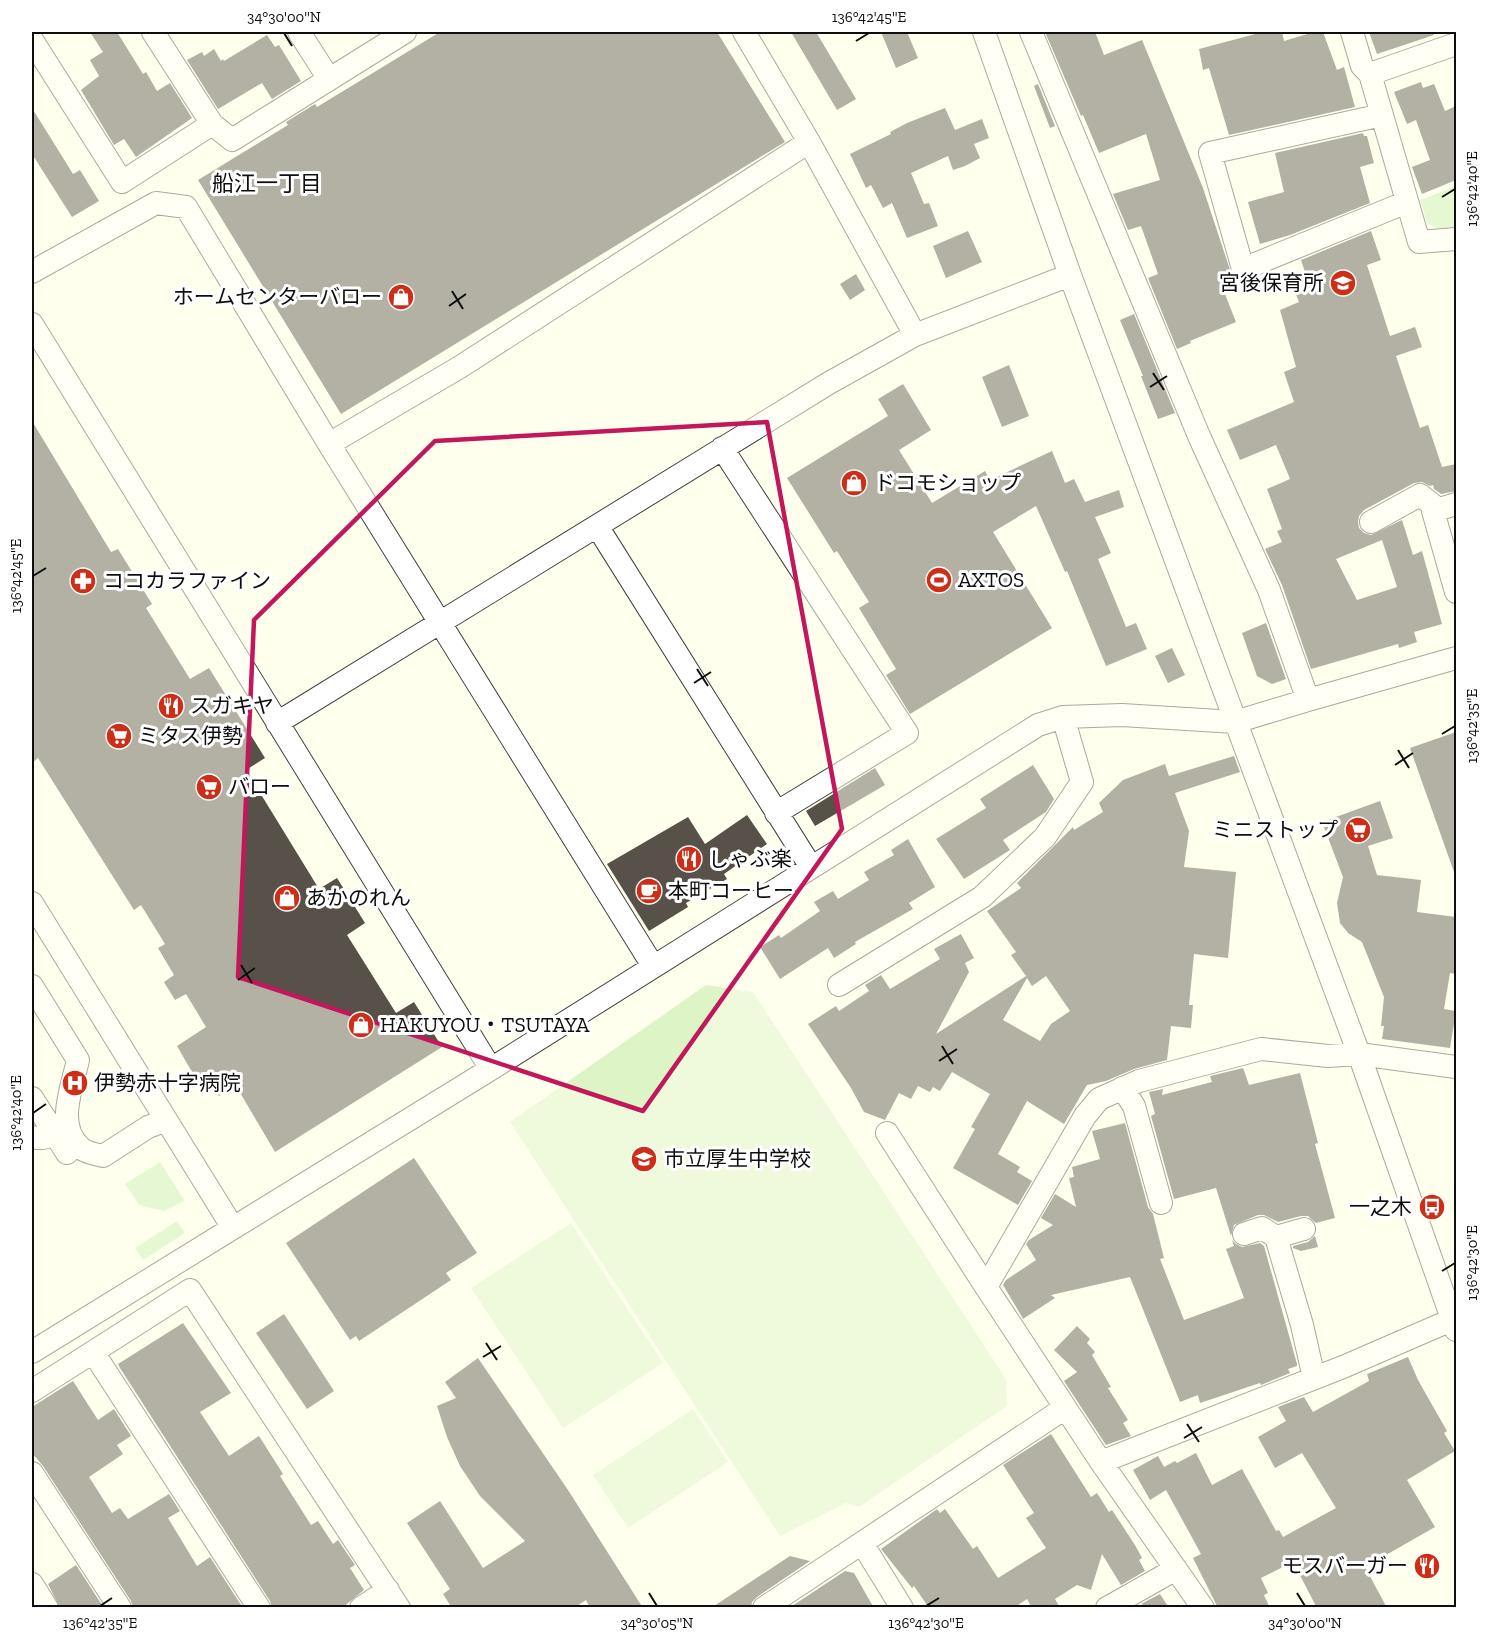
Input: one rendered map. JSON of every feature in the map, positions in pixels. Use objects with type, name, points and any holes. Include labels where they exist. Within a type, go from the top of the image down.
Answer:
[{"type":"street","points":[[153,32],[212,124],[232,140],[405,32]]},
{"type":"street","points":[[299,32],[329,79]]},
{"type":"street","points":[[744,32],[809,142],[915,335]]},
{"type":"street","points":[[984,32],[1455,1322],[1101,1462]]},
{"type":"street","points":[[1031,32],[1199,436],[1269,590],[1308,700]]},
{"type":"street","points":[[1352,32],[1362,66],[1370,74],[1419,242],[1456,239]]},
{"type":"street","points":[[32,40],[122,182],[212,124]]},
{"type":"street","points":[[1370,74],[1456,44]]},
{"type":"street","points":[[1382,115],[1210,153],[1243,269],[1407,202]]},
{"type":"street","points":[[329,444],[460,367],[809,142]]},
{"type":"street","points":[[32,272],[156,203],[186,207],[329,444],[654,966]]},
{"type":"street","points":[[277,723],[829,383],[915,335],[1071,275]]},
{"type":"street","points":[[32,324],[490,1069]]},
{"type":"street","points":[[722,447],[907,733],[776,813]]},
{"type":"street","points":[[1371,522],[1420,495],[1448,507]]},
{"type":"street","points":[[1448,507],[1433,512],[1456,592]]},
{"type":"street","points":[[597,526],[811,867]]},
{"type":"street","points":[[32,1352],[490,1069],[1038,725],[1063,717],[1122,715],[1235,722],[1456,658]]},
{"type":"street","points":[[838,985],[982,897],[1045,837],[1082,782],[1063,717]]},
{"type":"street","points":[[32,903],[232,1228]]},
{"type":"street","points":[[32,986],[78,1060],[60,1124],[39,1139],[32,1137]]},
{"type":"street","points":[[986,1287],[1085,1116],[1099,1099],[1122,1088],[1139,1081],[1261,1049],[1329,1056],[1359,1054],[1456,1067]]},
{"type":"street","points":[[32,1096],[40,1100],[51,1100],[62,1097],[72,1087]]},
{"type":"street","points":[[1122,1088],[1134,1106],[1161,1203]]},
{"type":"street","points":[[32,1096],[60,1124],[71,1159]]},
{"type":"street","points":[[60,1124],[67,1126],[82,1150],[103,1156],[148,1127],[166,1120]]},
{"type":"street","points":[[32,1146],[104,1168],[154,1137],[166,1120]]},
{"type":"street","points":[[887,1133],[1065,1408],[1203,1608]]},
{"type":"street","points":[[1244,1234],[1262,1228],[1276,1237],[1302,1325],[1314,1378]]},
{"type":"street","points":[[1276,1237],[1304,1229]]},
{"type":"street","points":[[32,1391],[190,1290],[394,1599],[361,1608]]},
{"type":"street","points":[[93,1352],[259,1608]]},
{"type":"street","points":[[764,1608],[1065,1408]]},
{"type":"street","points":[[32,1473],[120,1608]]},
{"type":"street","points":[[862,1543],[902,1608]]},
{"type":"street","points":[[1107,1608],[1176,1569]]},
{"type":"street","points":[[32,1584],[46,1608]]},
{"type":"highlighted area","points":[[767,422],[842,829],[643,1111],[238,977],[254,620],[435,441]]},
{"type":"green space","points":[[1456,186],[1456,228],[1441,230],[1427,223],[1420,200]]},
{"type":"green space","points":[[706,985],[753,992],[1006,1379],[1007,1406],[859,1507],[846,1503],[780,1536],[510,1122]]},
{"type":"green space","points":[[160,1162],[185,1201],[164,1211],[139,1205],[125,1184]]},
{"type":"green space","points":[[177,1221],[185,1233],[143,1260],[135,1248]]},
{"type":"green space","points":[[571,1223],[663,1363],[563,1428],[471,1288]]},
{"type":"green space","points":[[693,1409],[728,1462],[628,1528],[593,1475]]},
{"type":"building","points":[[90,32],[117,32],[143,74],[146,72],[157,91],[170,83],[192,118],[136,157],[124,139],[114,145],[81,90],[99,76],[90,60],[103,52]]},
{"type":"building","name":"ホームセンターバロー","points":[[440,32],[717,32],[785,142],[341,414],[198,180],[288,125],[286,122],[315,104],[317,107]]},
{"type":"building","points":[[791,32],[816,32],[856,99],[837,110]]},
{"type":"building","points":[[881,32],[907,32],[918,58],[896,68]]},
{"type":"building","points":[[1045,32],[1095,32],[1104,55],[1142,40],[1203,188],[1233,279],[1221,284],[1236,322],[1190,341],[1191,343],[1177,349],[1148,278],[1158,274],[1141,226],[1128,230],[1113,194],[1160,180],[1146,134],[1099,153]]},
{"type":"building","points":[[1263,32],[1282,32],[1284,41],[1314,32],[1323,32],[1337,70],[1344,67],[1355,107],[1229,135],[1209,68],[1203,70],[1199,49]]},
{"type":"building","points":[[1369,32],[1433,32],[1434,35],[1377,54]]},
{"type":"building","points":[[267,35],[275,47],[279,45],[301,81],[272,99],[262,83],[218,109],[187,60],[202,52],[204,56],[214,49],[221,61],[223,59],[224,61]]},
{"type":"building","points":[[1421,82],[1423,88],[1434,84],[1445,111],[1456,106],[1456,180],[1422,194],[1412,167],[1430,160],[1416,120],[1407,124],[1394,92]]},
{"type":"building","points":[[1038,84],[1055,126],[1050,128],[1034,86]]},
{"type":"building","points":[[32,108],[73,174],[80,170],[99,201],[72,217],[32,154]]},
{"type":"building","points":[[945,108],[955,130],[982,119],[989,138],[974,144],[980,158],[965,166],[953,170],[948,156],[911,173],[924,204],[929,203],[938,226],[907,238],[892,203],[883,208],[871,185],[866,188],[850,154],[891,134],[890,132],[907,123]]},
{"type":"building","points":[[1363,133],[1367,136],[1374,163],[1360,167],[1370,203],[1290,235],[1260,244],[1248,202],[1284,192],[1275,153]]},
{"type":"building","points":[[968,231],[982,262],[946,278],[933,246]]},
{"type":"building","points":[[1371,231],[1381,260],[1367,265],[1390,336],[1415,327],[1422,347],[1396,356],[1420,428],[1428,425],[1442,467],[1456,464],[1456,491],[1441,494],[1434,489],[1433,485],[1422,482],[1414,483],[1364,510],[1358,522],[1359,528],[1364,533],[1371,535],[1402,520],[1413,555],[1422,551],[1442,624],[1414,632],[1417,642],[1399,648],[1398,644],[1311,669],[1282,585],[1265,549],[1282,542],[1277,531],[1282,529],[1267,489],[1290,479],[1276,445],[1240,460],[1227,430],[1294,402],[1284,372],[1296,367],[1280,310],[1299,302],[1289,277],[1305,272],[1301,260]],"holes":[[[1382,540],[1397,587],[1357,600],[1336,559]]]},
{"type":"building","points":[[856,274],[865,290],[850,300],[840,284]]},
{"type":"building","points":[[1134,314],[1175,413],[1158,419],[1120,320]]},
{"type":"building","points":[[1009,365],[1029,416],[1002,427],[982,377]]},
{"type":"building","points":[[903,384],[931,430],[899,450],[932,503],[985,471],[990,480],[1052,451],[1065,483],[1074,479],[1085,502],[1119,490],[1124,507],[1095,517],[1111,553],[1098,559],[1126,627],[1136,623],[1147,649],[1106,666],[1067,571],[1065,572],[1036,506],[993,532],[1052,628],[910,714],[886,675],[896,669],[859,608],[869,602],[837,551],[834,553],[787,478],[888,416],[878,399]]},
{"type":"building","points":[[32,421],[111,552],[118,549],[152,604],[146,608],[190,679],[209,668],[265,758],[246,770],[319,889],[337,878],[365,923],[347,935],[396,1013],[414,1002],[442,1047],[275,1152],[236,1086],[219,1096],[205,1074],[196,1079],[177,1046],[206,1027],[186,994],[175,1000],[164,982],[174,975],[158,948],[165,944],[141,905],[134,910],[38,758],[32,763]]},
{"type":"building","points":[[1266,623],[1286,679],[1272,684],[1257,676],[1242,633]]},
{"type":"building","points":[[1172,648],[1185,675],[1168,683],[1155,656]]},
{"type":"building","points":[[1456,732],[1456,871],[1454,872],[1410,748]]},
{"type":"building","points":[[1234,756],[1240,772],[1175,793],[1189,831],[1184,867],[1236,872],[1228,958],[1194,954],[1189,1005],[1193,1005],[1191,1028],[1171,1026],[1167,1060],[1134,1069],[1106,1081],[1087,1085],[1064,1124],[1027,1101],[998,1154],[1020,1167],[1017,1172],[1032,1181],[1018,1205],[953,1168],[975,1129],[971,1127],[990,1094],[952,1072],[940,1091],[933,1087],[930,1092],[918,1086],[911,1099],[899,1093],[885,1120],[864,1112],[851,1088],[808,1024],[836,1006],[839,1011],[869,991],[865,985],[881,975],[890,989],[940,959],[934,949],[961,934],[974,958],[965,963],[969,972],[936,1034],[1026,976],[1011,955],[1016,952],[987,911],[1021,888],[1017,883],[1073,827],[1074,830],[1103,812],[1099,803],[1123,780],[1165,764],[1169,776]],"holes":[[[1046,976],[1070,1011],[1051,1024],[1040,1041],[1003,1020],[1027,978],[1032,986]]]},
{"type":"building","points":[[1033,765],[1054,799],[1046,812],[1003,840],[1010,850],[964,879],[936,839],[986,808],[980,799]]},
{"type":"building","points":[[875,768],[885,785],[815,826],[806,811]]},
{"type":"building","points":[[1380,801],[1393,838],[1368,846],[1377,875],[1421,880],[1417,912],[1456,917],[1456,974],[1450,973],[1444,1009],[1456,1011],[1450,1048],[1382,1039],[1384,997],[1362,942],[1348,933],[1340,923],[1337,903],[1343,877],[1322,822]]},
{"type":"building","points":[[747,815],[767,844],[724,874],[727,879],[686,903],[688,907],[649,931],[607,864],[688,817],[705,844]]},
{"type":"building","points":[[908,839],[935,887],[909,903],[913,909],[855,942],[856,944],[834,958],[828,948],[780,979],[760,947],[779,935],[781,938],[820,911],[814,902],[833,891],[838,899],[869,880],[864,872],[894,855],[891,850]]},
{"type":"building","points":[[1243,1068],[1249,1085],[1300,1073],[1318,1143],[1315,1144],[1335,1218],[1316,1223],[1308,1216],[1301,1216],[1278,1222],[1264,1215],[1258,1215],[1234,1225],[1231,1236],[1216,1188],[1174,1199],[1151,1116],[1155,1114],[1149,1092],[1163,1089],[1162,1095],[1212,1082],[1210,1076]]},
{"type":"building","points":[[1125,1123],[1148,1207],[1153,1214],[1164,1258],[1160,1259],[1184,1320],[1244,1298],[1226,1249],[1234,1246],[1232,1240],[1242,1247],[1260,1243],[1264,1246],[1297,1364],[1288,1369],[1290,1373],[1261,1385],[1260,1383],[1200,1403],[1198,1395],[1180,1402],[1130,1277],[1051,1295],[1055,1298],[1023,1319],[1003,1285],[1006,1280],[1036,1260],[1026,1244],[1053,1225],[1041,1218],[1055,1194],[1076,1207],[1069,1178],[1074,1177],[1072,1167],[1100,1159],[1092,1131]]},
{"type":"building","points":[[414,1158],[477,1253],[446,1273],[451,1280],[359,1341],[356,1336],[350,1340],[286,1243]]},
{"type":"building","points":[[1315,1236],[1318,1247],[1301,1251],[1293,1248],[1293,1246],[1308,1242]]},
{"type":"building","points":[[284,1314],[334,1391],[307,1409],[256,1333]]},
{"type":"building","points":[[183,1323],[231,1393],[200,1412],[229,1456],[259,1436],[283,1474],[280,1476],[311,1525],[318,1521],[333,1544],[338,1540],[355,1565],[350,1568],[364,1590],[342,1608],[272,1608],[270,1601],[120,1368],[118,1364]]},
{"type":"building","points":[[1077,1326],[1090,1339],[1087,1343],[1095,1352],[1092,1355],[1111,1387],[1108,1388],[1128,1420],[1123,1423],[1131,1436],[1106,1445],[1064,1381],[1077,1372],[1054,1350]]},
{"type":"building","points":[[1408,1357],[1455,1451],[1407,1480],[1435,1527],[1365,1567],[1387,1608],[1317,1608],[1293,1562],[1261,1578],[1268,1593],[1264,1595],[1270,1608],[1218,1608],[1193,1558],[1201,1554],[1166,1490],[1150,1500],[1133,1470],[1158,1456],[1164,1467],[1196,1453],[1212,1485],[1242,1469],[1276,1531],[1279,1530],[1283,1537],[1336,1508],[1302,1453],[1275,1468],[1258,1437],[1286,1421],[1278,1407],[1304,1397],[1313,1412],[1369,1381],[1367,1374]]},
{"type":"building","points":[[478,1358],[568,1490],[643,1608],[590,1608],[586,1600],[574,1608],[452,1608],[443,1594],[450,1589],[407,1523],[440,1501],[483,1568],[525,1541],[480,1496],[460,1466],[437,1406],[456,1398],[445,1382]]},
{"type":"building","points":[[73,1381],[98,1420],[114,1409],[131,1436],[117,1445],[123,1454],[89,1477],[112,1513],[120,1508],[128,1519],[169,1494],[180,1511],[168,1518],[197,1566],[210,1557],[243,1608],[133,1608],[131,1601],[43,1466],[32,1453],[32,1407]]},
{"type":"building","points":[[1051,1434],[1091,1497],[1097,1493],[1109,1512],[1112,1510],[1135,1545],[1142,1558],[1139,1560],[1145,1571],[1121,1585],[1102,1554],[1091,1590],[1077,1585],[1055,1599],[1060,1608],[1032,1608],[1027,1599],[1014,1608],[929,1608],[914,1586],[912,1588],[881,1549],[937,1509],[940,1513],[945,1509],[973,1549],[977,1546],[998,1578],[1046,1548],[1026,1518],[1034,1513],[1003,1465]]},
{"type":"building","points":[[790,1556],[810,1561],[757,1597],[752,1602],[751,1608],[711,1608]]},
{"type":"building","points":[[76,1565],[104,1608],[60,1608],[48,1584]]},
{"type":"building","points":[[845,1571],[854,1573],[874,1608],[789,1608]]},
{"type":"building","points":[[1160,1594],[1169,1608],[1152,1608],[1141,1604]]},
{"type":"place","name":"宮後保育所","points":[[1343,283]]},
{"type":"place","name":"ホームセンターバロー","points":[[401,297]]},
{"type":"place","name":"ドコモショップ","points":[[854,483]]},
{"type":"place","name":"AXTOS","points":[[939,580]]},
{"type":"place","name":"ココカラファイン","points":[[83,581]]},
{"type":"place","name":"スガキヤ","points":[[171,706]]},
{"type":"place","name":"ミタス伊勢","points":[[119,736]]},
{"type":"place","name":"バロー","points":[[209,787]]},
{"type":"place","name":"ミニストップ","points":[[1358,830]]},
{"type":"place","name":"しゃぶ楽","points":[[689,859]]},
{"type":"place","name":"本町コーヒー","points":[[649,891]]},
{"type":"place","name":"あかのれん","points":[[287,898]]},
{"type":"place","name":"HAKUYOU・TSUTAYA","points":[[361,1025]]},
{"type":"place","name":"伊勢赤十字病院","points":[[75,1083]]},
{"type":"place","name":"市立厚生中学校","points":[[644,1159]]},
{"type":"place","name":"一之木","points":[[1432,1207]]},
{"type":"place","name":"モスバーガー","points":[[1427,1566]]},
{"type":"district","name":"船江一丁目","points":[[267,183]]}]
